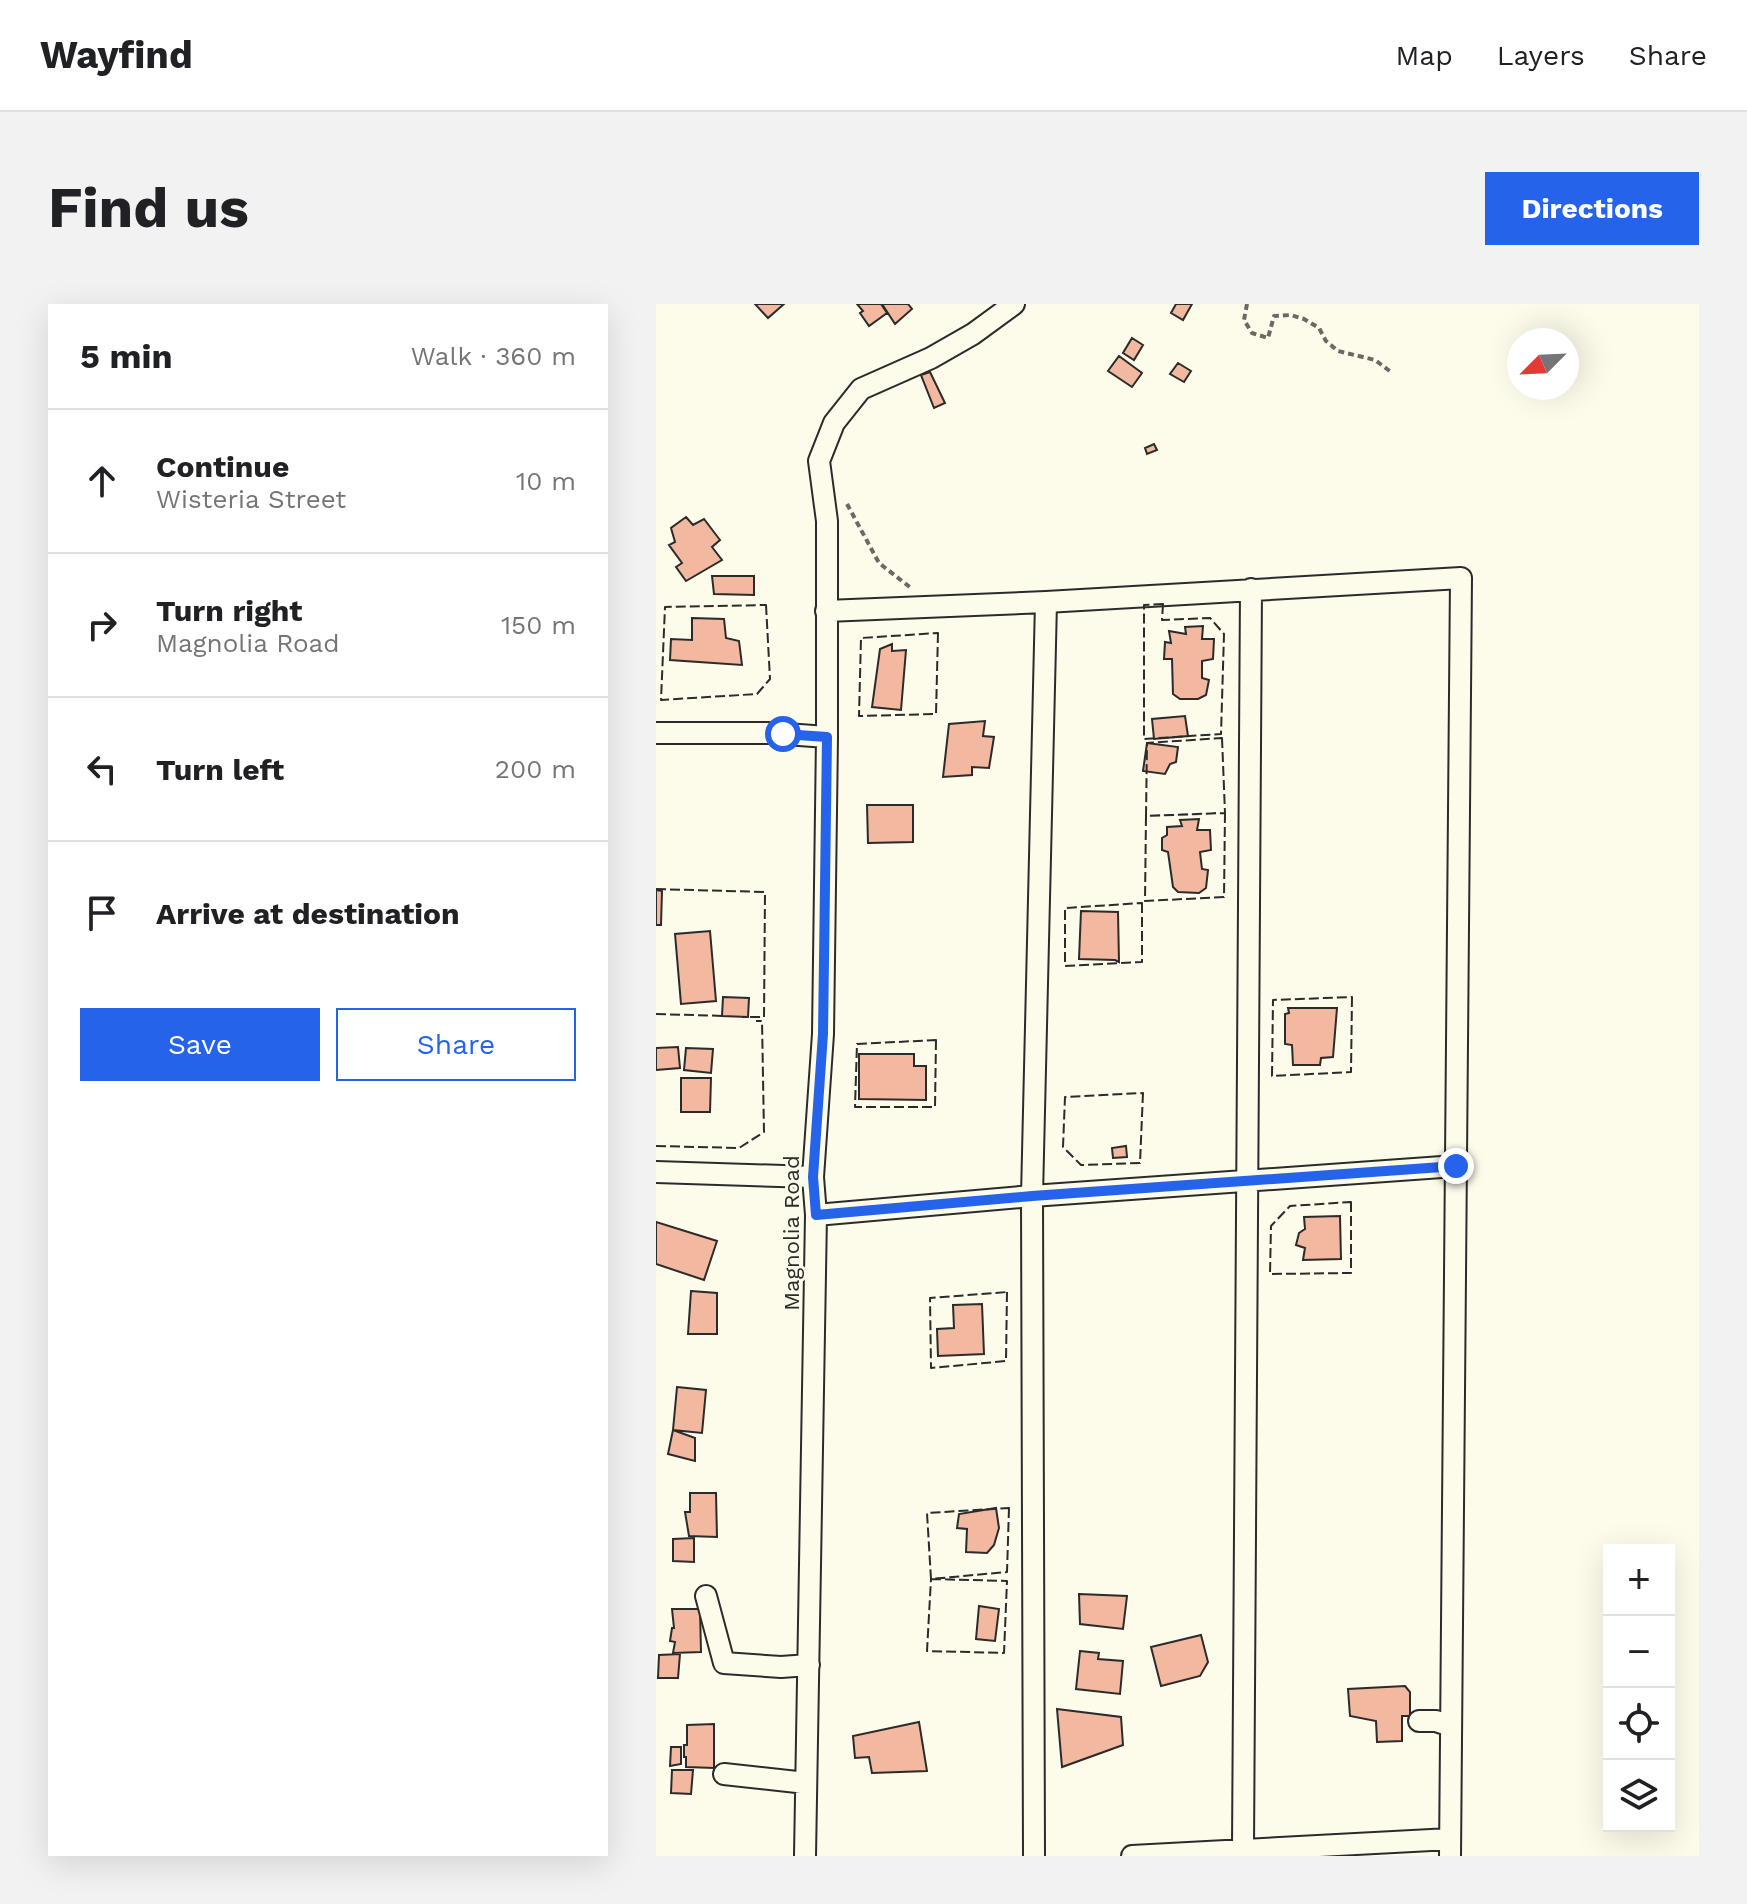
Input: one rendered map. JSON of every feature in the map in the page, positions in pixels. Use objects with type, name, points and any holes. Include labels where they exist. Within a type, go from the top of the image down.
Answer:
[{"type":"street","name":"Magnolia Road","points":[[805,1856],[816,1215],[813,1177],[823,1034],[827,737],[827,521],[819,461],[834,423],[861,389],[931,358],[973,334],[1008,305]]},
{"type":"street","points":[[826,611],[1046,602],[1461,578],[1450,1848],[1243,1848],[1132,1856]]},
{"type":"street","points":[[1243,1848],[1251,589]]},
{"type":"street","points":[[1034,1856],[1032,1196],[1046,602]]},
{"type":"street","points":[[656,733],[772,733],[827,737]]},
{"type":"street","points":[[816,1215],[1032,1196],[1456,1166]]},
{"type":"street","points":[[656,1172],[813,1177]]},
{"type":"street","points":[[706,1596],[724,1663],[781,1667],[809,1665]]},
{"type":"street","points":[[1419,1721],[1436,1721],[1451,1726]]},
{"type":"street","points":[[724,1774],[806,1783]]},
{"type":"path","points":[[1247,304],[1244,320],[1252,333],[1268,338],[1274,316],[1291,315],[1319,328],[1326,341],[1338,351],[1375,360],[1391,372]]},
{"type":"path","points":[[843,495],[879,563],[922,597],[928,607]]},
{"type":"building","points":[[755,304],[784,304],[768,318]]},
{"type":"building","points":[[857,304],[881,304],[887,313],[869,326]]},
{"type":"building","points":[[882,304],[908,304],[912,309],[895,324]]},
{"type":"building","points":[[1176,304],[1192,304],[1183,320],[1171,313]]},
{"type":"building","points":[[1132,338],[1143,345],[1134,360],[1123,353]]},
{"type":"building","points":[[1119,356],[1142,373],[1132,387],[1108,371]]},
{"type":"building","points":[[1178,363],[1191,371],[1184,382],[1170,374]]},
{"type":"building","points":[[930,372],[945,403],[934,408],[921,375]]},
{"type":"building","points":[[1154,444],[1157,450],[1147,454],[1145,448]]},
{"type":"building","points":[[686,517],[693,525],[704,519],[720,540],[712,547],[722,560],[686,581],[676,567],[682,563],[669,545],[675,542],[671,528]]},
{"type":"building","points":[[712,576],[754,576],[754,595],[714,594]]},
{"type":"building","points":[[692,618],[724,619],[726,638],[739,641],[742,665],[670,660],[671,639],[692,640]]},
{"type":"building","points":[[1203,626],[1202,639],[1214,639],[1213,659],[1202,661],[1202,678],[1209,680],[1206,695],[1198,699],[1180,699],[1173,694],[1172,659],[1164,659],[1165,642],[1171,643],[1169,631],[1186,634],[1185,627]]},
{"type":"building","points":[[892,644],[892,651],[906,650],[901,710],[872,707],[880,649]]},
{"type":"building","points":[[1185,716],[1188,736],[1154,739],[1152,719]]},
{"type":"building","points":[[985,721],[983,736],[994,737],[989,768],[972,767],[972,775],[943,777],[949,724]]},
{"type":"building","points":[[1147,743],[1178,747],[1176,762],[1170,764],[1165,774],[1143,771]]},
{"type":"building","points":[[867,805],[913,805],[913,842],[868,843]]},
{"type":"building","points":[[1199,819],[1197,830],[1210,830],[1211,850],[1200,852],[1202,869],[1208,870],[1206,888],[1199,893],[1178,892],[1173,887],[1168,852],[1162,850],[1162,838],[1167,835],[1167,827],[1182,826],[1180,820]]},
{"type":"building","points":[[656,890],[662,891],[661,925],[656,925]]},
{"type":"building","points":[[1081,911],[1118,912],[1119,962],[1079,959]]},
{"type":"building","points":[[710,931],[716,1001],[681,1004],[675,934]]},
{"type":"building","points":[[723,997],[749,998],[748,1017],[722,1016]]},
{"type":"building","points":[[1288,1008],[1337,1008],[1333,1057],[1321,1058],[1320,1065],[1293,1065],[1292,1045],[1285,1044],[1285,1014],[1289,1013]]},
{"type":"building","points":[[678,1047],[680,1068],[656,1070],[656,1048]]},
{"type":"building","points":[[686,1048],[713,1049],[711,1073],[684,1070]]},
{"type":"building","points":[[859,1054],[914,1054],[914,1066],[926,1066],[926,1100],[859,1099]]},
{"type":"building","points":[[681,1078],[711,1078],[710,1112],[681,1112]]},
{"type":"building","points":[[1126,1146],[1127,1157],[1113,1158],[1112,1148]]},
{"type":"building","points":[[1340,1216],[1341,1259],[1303,1260],[1305,1248],[1296,1245],[1299,1233],[1305,1229],[1304,1217]]},
{"type":"building","points":[[656,1222],[717,1241],[704,1280],[656,1264]]},
{"type":"building","points":[[691,1291],[717,1293],[717,1334],[688,1334]]},
{"type":"building","points":[[982,1304],[984,1354],[938,1356],[937,1329],[954,1328],[953,1305]]},
{"type":"building","points":[[677,1387],[706,1390],[702,1433],[673,1430]]},
{"type":"building","points":[[673,1430],[695,1438],[695,1461],[668,1454]]},
{"type":"building","points":[[690,1493],[716,1493],[717,1537],[689,1536],[685,1512],[690,1512]]},
{"type":"building","points":[[996,1508],[999,1528],[994,1545],[987,1553],[966,1552],[967,1529],[957,1528],[959,1514]]},
{"type":"building","points":[[694,1538],[694,1562],[673,1561],[673,1539]]},
{"type":"building","points":[[1079,1594],[1127,1596],[1123,1629],[1080,1624]]},
{"type":"building","points":[[979,1606],[999,1609],[995,1641],[976,1639]]},
{"type":"building","points":[[672,1609],[700,1609],[701,1652],[673,1653],[675,1642],[670,1641],[674,1628]]},
{"type":"building","points":[[1201,1635],[1208,1662],[1200,1676],[1161,1686],[1151,1647]]},
{"type":"building","points":[[1080,1651],[1099,1653],[1098,1659],[1123,1661],[1120,1694],[1076,1689]]},
{"type":"building","points":[[680,1654],[678,1678],[658,1678],[659,1655]]},
{"type":"building","points":[[1405,1686],[1410,1692],[1410,1716],[1402,1716],[1402,1741],[1377,1742],[1376,1721],[1350,1716],[1348,1689]]},
{"type":"building","points":[[1057,1709],[1121,1717],[1123,1745],[1062,1767]]},
{"type":"building","points":[[919,1722],[927,1771],[872,1773],[869,1757],[855,1758],[853,1736]]},
{"type":"building","points":[[714,1724],[714,1768],[686,1767],[684,1745],[687,1745],[687,1725]]},
{"type":"building","points":[[671,1747],[681,1747],[681,1764],[670,1766]]},
{"type":"building","points":[[672,1770],[693,1770],[691,1794],[671,1793]]},
{"type":"fence","points":[[1163,604],[1162,620],[1210,618],[1224,634],[1221,734],[1144,739],[1144,605],[1163,604]]},
{"type":"fence","points":[[766,605],[770,679],[757,694],[661,700],[665,607],[766,605]]},
{"type":"fence","points":[[938,633],[936,714],[859,716],[861,638],[938,633]]},
{"type":"fence","points":[[1222,738],[1225,813],[1146,816],[1147,743],[1222,738]]},
{"type":"fence","points":[[1225,813],[1224,897],[1145,901],[1146,816],[1225,813]]},
{"type":"fence","points":[[656,889],[765,892],[764,1017],[742,1017]]},
{"type":"fence","points":[[1142,903],[1142,962],[1065,966],[1065,908],[1142,903]]},
{"type":"fence","points":[[1352,997],[1351,1072],[1272,1076],[1273,1000],[1352,997]]},
{"type":"fence","points":[[656,1014],[726,1016]]},
{"type":"fence","points":[[656,1146],[739,1148],[764,1132],[762,1021],[756,1021]]},
{"type":"fence","points":[[936,1040],[935,1107],[855,1107],[857,1044],[936,1040]]},
{"type":"fence","points":[[1143,1093],[1140,1163],[1081,1165],[1063,1147],[1065,1097],[1143,1093]]},
{"type":"fence","points":[[1351,1202],[1351,1273],[1270,1274],[1271,1226],[1290,1206],[1351,1202]]},
{"type":"fence","points":[[1007,1292],[1006,1361],[931,1368],[930,1298],[1007,1292]]},
{"type":"fence","points":[[1009,1508],[1007,1572],[931,1579],[927,1513],[1009,1508]]},
{"type":"fence","points":[[931,1579],[1007,1581],[1004,1653],[927,1651],[931,1579]]},
{"type":"route","points":[[783,734],[827,737],[823,1034],[813,1177],[816,1215],[1032,1196],[1456,1166]]}]
